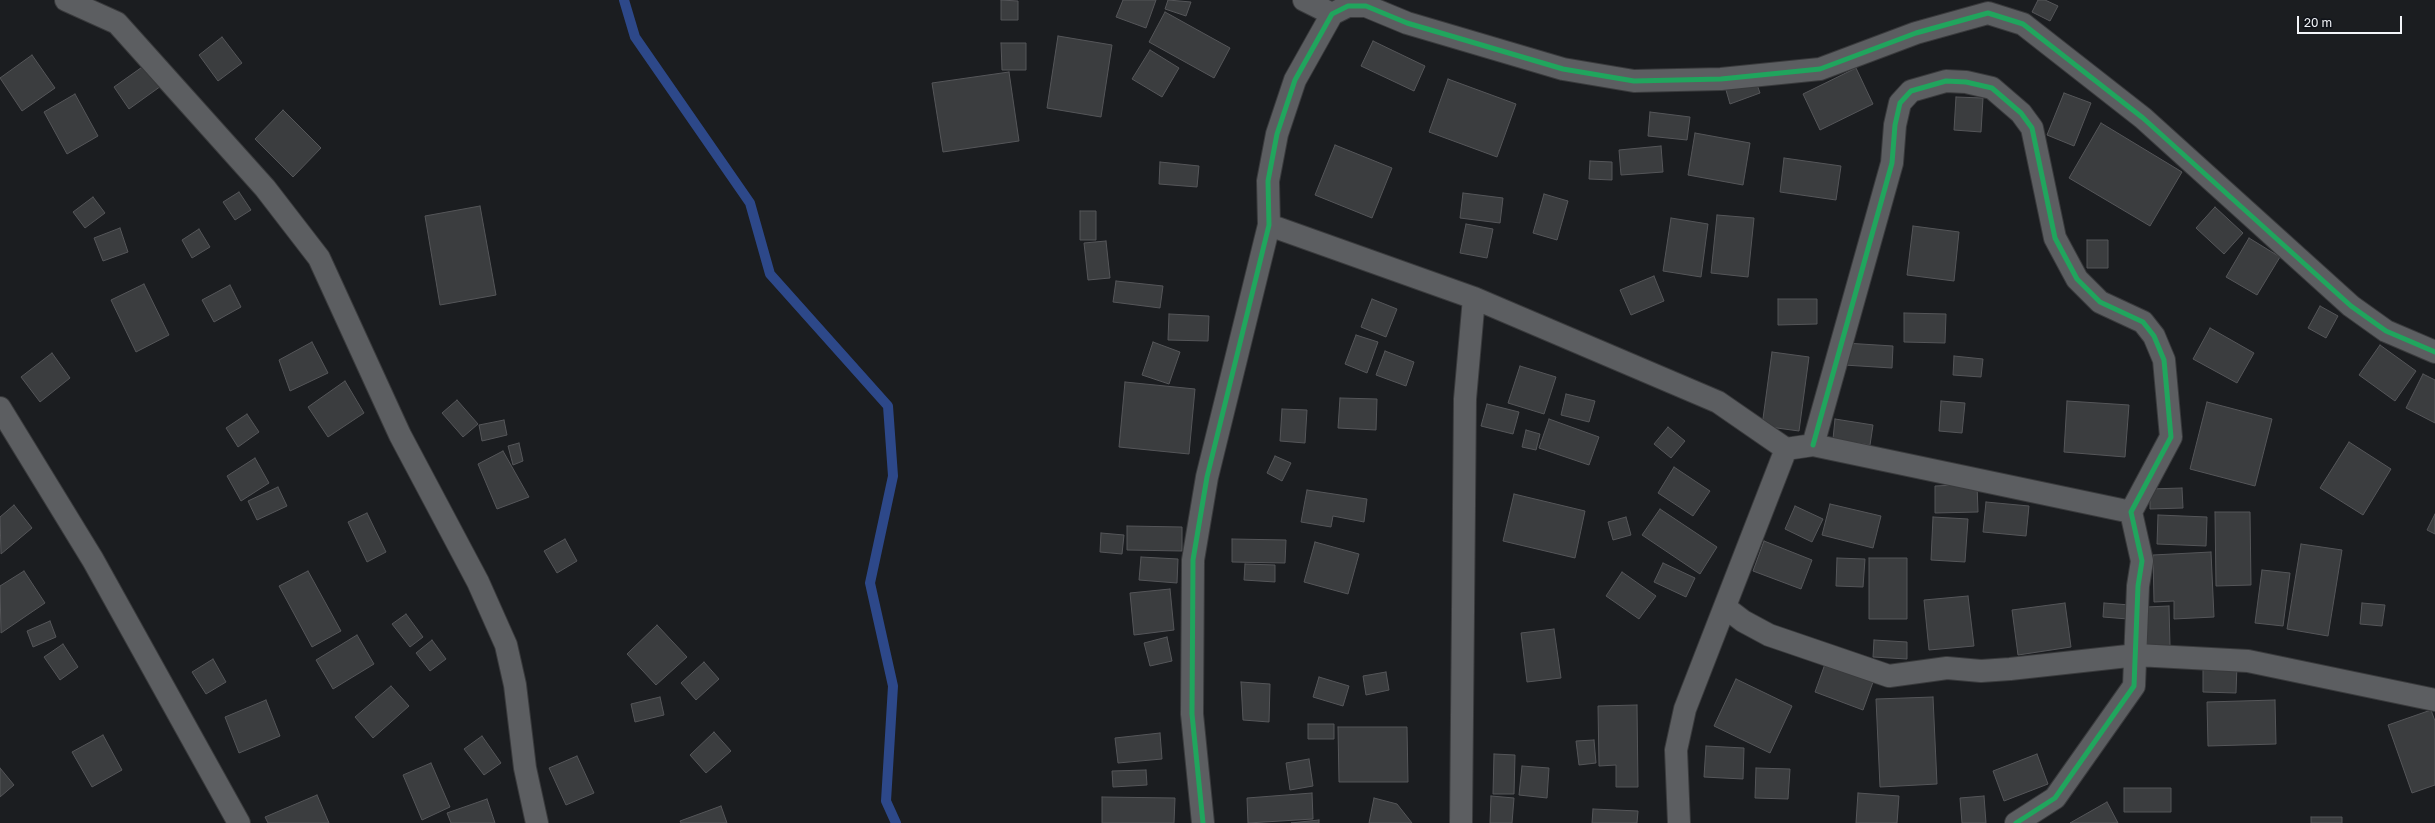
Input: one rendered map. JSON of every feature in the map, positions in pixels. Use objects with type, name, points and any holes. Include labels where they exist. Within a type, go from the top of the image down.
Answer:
[{"type":"street","points":[[66,0],[117,23],[265,188],[319,258],[400,436],[478,582],[506,645],[515,685],[524,768],[537,823]]},
{"type":"street","points":[[1304,0],[1332,14]]},
{"type":"street","points":[[1204,823],[1192,714],[1193,560],[1207,477],[1269,225],[1268,181],[1278,134],[1295,80],[1332,14],[1348,6],[1366,6],[1407,23],[1563,69],[1634,82],[1721,79],[1820,69],[1916,33],[1988,13],[2023,24],[2144,118],[2351,306],[2386,331],[2435,352]]},
{"type":"street","points":[[1813,445],[1892,163],[1895,125],[1900,103],[1912,91],[1946,81],[1966,82],[1992,88],[2021,113],[2032,128],[2055,238],[2077,279],[2100,302],[2143,322],[2154,336],[2164,360],[2171,437],[2131,512],[2142,561],[2138,586],[2134,686],[2055,798],[2016,823]]},
{"type":"street","points":[[1269,225],[1474,298],[1718,402],[1786,449],[1813,445],[2131,512]]},
{"type":"street","points":[[1461,823],[1465,399],[1474,298]]},
{"type":"street","points":[[0,408],[93,560],[239,823]]},
{"type":"street","points":[[1679,823],[1676,750],[1683,715],[1726,608],[1786,449]]},
{"type":"street","points":[[1726,608],[1743,621],[1769,635],[1889,676],[1947,668],[1981,671],[2010,669],[2136,655],[2248,661],[2435,700]]},
{"type":"building","points":[[1001,0],[1018,1],[1018,20],[1001,20]]},
{"type":"building","points":[[1123,0],[1156,0],[1146,28],[1116,17]]},
{"type":"building","points":[[1168,0],[1191,2],[1186,16],[1165,9]]},
{"type":"building","points":[[2038,0],[2045,0],[2058,6],[2050,21],[2032,12]]},
{"type":"building","points":[[1165,12],[1230,48],[1214,78],[1149,42]]},
{"type":"building","points":[[1058,36],[1112,45],[1101,117],[1047,108]]},
{"type":"building","points":[[222,37],[242,63],[218,81],[199,55]]},
{"type":"building","points":[[1373,41],[1425,66],[1414,91],[1361,66]]},
{"type":"building","points":[[1001,43],[1026,43],[1026,70],[1002,70]]},
{"type":"building","points":[[1150,50],[1179,68],[1162,97],[1132,79]]},
{"type":"building","points":[[32,55],[55,88],[22,111],[0,78]]},
{"type":"building","points":[[145,65],[161,86],[129,109],[114,87]]},
{"type":"building","points":[[1856,68],[1873,104],[1820,130],[1803,94]]},
{"type":"building","points":[[1009,72],[1019,141],[943,152],[932,83]]},
{"type":"building","points":[[1448,79],[1516,104],[1497,157],[1429,132]]},
{"type":"building","points":[[1755,79],[1760,93],[1730,104],[1726,90]]},
{"type":"building","points":[[2064,93],[2091,103],[2074,146],[2047,135]]},
{"type":"building","points":[[75,94],[98,136],[67,154],[44,112]]},
{"type":"building","points":[[1956,97],[1983,98],[1981,132],[1954,130]]},
{"type":"building","points":[[283,110],[321,148],[293,177],[255,139]]},
{"type":"building","points":[[1650,112],[1690,117],[1687,140],[1648,136]]},
{"type":"building","points":[[2101,123],[2182,172],[2150,226],[2069,178]]},
{"type":"building","points":[[1695,133],[1750,143],[1743,185],[1688,175]]},
{"type":"building","points":[[1335,145],[1392,168],[1372,218],[1315,195]]},
{"type":"building","points":[[1661,146],[1663,172],[1621,175],[1619,150]]},
{"type":"building","points":[[1784,158],[1841,166],[1836,200],[1780,192]]},
{"type":"building","points":[[1590,161],[1612,162],[1612,180],[1589,179]]},
{"type":"building","points":[[1160,162],[1199,166],[1197,187],[1159,184]]},
{"type":"building","points":[[239,192],[251,210],[235,220],[223,202]]},
{"type":"building","points":[[1463,193],[1503,198],[1500,223],[1460,218]]},
{"type":"building","points":[[1544,194],[1568,201],[1557,240],[1533,233]]},
{"type":"building","points":[[93,197],[105,213],[85,228],[73,212]]},
{"type":"building","points":[[480,206],[496,295],[440,305],[425,216]]},
{"type":"building","points":[[2215,207],[2243,233],[2224,254],[2196,228]]},
{"type":"building","points":[[1080,211],[1096,211],[1096,240],[1080,240]]},
{"type":"building","points":[[1717,215],[1754,218],[1748,277],[1711,273]]},
{"type":"building","points":[[1671,218],[1708,224],[1701,277],[1663,271]]},
{"type":"building","points":[[1466,224],[1493,229],[1487,258],[1460,253]]},
{"type":"building","points":[[1913,226],[1959,232],[1954,281],[1907,275]]},
{"type":"building","points":[[120,228],[128,252],[103,261],[94,238]]},
{"type":"building","points":[[199,229],[210,247],[192,258],[182,240]]},
{"type":"building","points":[[2249,238],[2280,257],[2257,295],[2226,277]]},
{"type":"building","points":[[2087,240],[2108,240],[2108,268],[2087,268]]},
{"type":"building","points":[[1106,241],[1110,278],[1088,280],[1084,243]]},
{"type":"building","points":[[1654,276],[1664,301],[1631,315],[1620,290]]},
{"type":"building","points":[[1116,281],[1163,286],[1160,308],[1113,302]]},
{"type":"building","points":[[144,284],[169,335],[136,352],[111,300]]},
{"type":"building","points":[[230,285],[241,307],[214,322],[202,300]]},
{"type":"building","points":[[1372,299],[1397,309],[1386,337],[1361,327]]},
{"type":"building","points":[[1778,299],[1817,299],[1817,324],[1778,325]]},
{"type":"building","points":[[2320,306],[2338,316],[2326,338],[2308,328]]},
{"type":"building","points":[[1904,313],[1946,314],[1945,343],[1904,342]]},
{"type":"building","points":[[1169,314],[1209,316],[1208,341],[1168,340]]},
{"type":"building","points":[[2210,328],[2254,353],[2237,383],[2193,359]]},
{"type":"building","points":[[1356,335],[1378,342],[1367,373],[1345,364]]},
{"type":"building","points":[[312,342],[328,373],[290,391],[279,360]]},
{"type":"building","points":[[1153,342],[1180,352],[1169,384],[1142,375]]},
{"type":"building","points":[[1845,343],[1893,346],[1892,368],[1844,365]]},
{"type":"building","points":[[2380,345],[2416,371],[2395,401],[2359,375]]},
{"type":"building","points":[[1385,351],[1414,362],[1406,386],[1376,375]]},
{"type":"building","points":[[1772,352],[1809,357],[1799,431],[1762,426]]},
{"type":"building","points":[[52,353],[70,378],[40,402],[21,377]]},
{"type":"building","points":[[1954,356],[1983,359],[1981,377],[1953,375]]},
{"type":"building","points":[[1520,366],[1556,377],[1544,414],[1508,403]]},
{"type":"building","points":[[2423,374],[2435,380],[2435,423],[2406,408]]},
{"type":"building","points":[[345,381],[364,413],[328,437],[308,407]]},
{"type":"building","points":[[1125,382],[1195,389],[1189,454],[1119,447]]},
{"type":"building","points":[[1566,394],[1595,401],[1589,422],[1561,415]]},
{"type":"building","points":[[1340,398],[1377,399],[1376,430],[1338,428]]},
{"type":"building","points":[[457,400],[478,424],[463,437],[442,413]]},
{"type":"building","points":[[1941,401],[1965,403],[1962,433],[1939,431]]},
{"type":"building","points":[[2067,401],[2129,405],[2125,457],[2064,452]]},
{"type":"building","points":[[2207,402],[2272,419],[2255,486],[2190,469]]},
{"type":"building","points":[[1487,404],[1519,412],[1513,434],[1481,426]]},
{"type":"building","points":[[1282,409],[1307,410],[1305,443],[1280,441]]},
{"type":"building","points":[[247,414],[259,432],[238,447],[226,428]]},
{"type":"building","points":[[1549,419],[1599,437],[1589,465],[1539,448]]},
{"type":"building","points":[[1835,419],[1873,425],[1870,445],[1833,439]]},
{"type":"building","points":[[504,420],[507,435],[482,441],[479,425]]},
{"type":"building","points":[[1668,427],[1685,441],[1671,458],[1654,444]]},
{"type":"building","points":[[1526,430],[1540,434],[1536,450],[1522,447]]},
{"type":"building","points":[[2349,442],[2391,469],[2363,515],[2320,488]]},
{"type":"building","points":[[519,443],[523,461],[513,465],[508,446]]},
{"type":"building","points":[[503,451],[529,497],[497,509],[478,464]]},
{"type":"building","points":[[1275,456],[1291,463],[1282,481],[1267,473]]},
{"type":"building","points":[[255,458],[269,483],[241,501],[227,476]]},
{"type":"building","points":[[1674,467],[1710,491],[1693,516],[1658,493]]},
{"type":"building","points":[[1977,484],[1978,512],[1935,513],[1935,486]]},
{"type":"building","points":[[278,487],[287,506],[257,520],[248,501]]},
{"type":"building","points":[[2182,488],[2183,508],[2150,509],[2150,489]]},
{"type":"building","points":[[1307,490],[1367,499],[1364,522],[1333,516],[1331,527],[1301,522]]},
{"type":"building","points":[[1514,494],[1585,511],[1575,558],[1503,541]]},
{"type":"building","points":[[1986,502],[2029,506],[2026,536],[1983,532]]},
{"type":"building","points":[[1830,504],[1881,516],[1873,548],[1822,535]]},
{"type":"building","points":[[14,505],[32,528],[1,554],[0,517]]},
{"type":"building","points":[[1795,506],[1823,519],[1812,542],[1785,529]]},
{"type":"building","points":[[1660,509],[1717,547],[1700,574],[1642,535]]},
{"type":"building","points":[[2215,512],[2250,512],[2251,585],[2216,586]]},
{"type":"building","points":[[367,513],[386,552],[367,562],[348,522]]},
{"type":"building","points":[[2435,514],[2435,534],[2427,530]]},
{"type":"building","points":[[2158,515],[2207,517],[2206,546],[2157,544]]},
{"type":"building","points":[[1626,517],[1631,535],[1613,540],[1608,522]]},
{"type":"building","points":[[1933,517],[1968,519],[1965,562],[1931,560]]},
{"type":"building","points":[[1127,526],[1182,527],[1182,551],[1127,550]]},
{"type":"building","points":[[1101,533],[1124,535],[1122,554],[1100,552]]},
{"type":"building","points":[[565,539],[577,561],[557,573],[544,551]]},
{"type":"building","points":[[1232,539],[1286,540],[1285,563],[1232,562]]},
{"type":"building","points":[[1764,541],[1812,560],[1801,589],[1753,571]]},
{"type":"building","points":[[1315,542],[1359,554],[1348,594],[1304,582]]},
{"type":"building","points":[[2301,544],[2342,550],[2328,636],[2287,629]]},
{"type":"building","points":[[2211,552],[2214,617],[2174,619],[2174,601],[2154,602],[2153,555]]},
{"type":"building","points":[[1141,557],[1178,559],[1177,583],[1139,580]]},
{"type":"building","points":[[1837,558],[1865,559],[1863,587],[1836,586]]},
{"type":"building","points":[[1869,558],[1907,558],[1907,619],[1869,619]]},
{"type":"building","points":[[1663,563],[1695,578],[1686,597],[1654,582]]},
{"type":"building","points":[[1245,564],[1275,565],[1275,582],[1244,580]]},
{"type":"building","points":[[2262,570],[2290,573],[2283,626],[2255,623]]},
{"type":"building","points":[[24,571],[45,603],[1,633],[0,586]]},
{"type":"building","points":[[308,571],[341,631],[312,647],[279,586]]},
{"type":"building","points":[[1622,572],[1656,596],[1639,619],[1606,596]]},
{"type":"building","points":[[1170,589],[1174,630],[1134,635],[1130,593]]},
{"type":"building","points":[[1968,596],[1974,646],[1929,650],[1924,600]]},
{"type":"building","points":[[2065,603],[2071,647],[2018,655],[2012,610]]},
{"type":"building","points":[[2104,603],[2130,605],[2128,619],[2103,617]]},
{"type":"building","points":[[2362,603],[2385,605],[2382,626],[2360,624]]},
{"type":"building","points":[[2169,606],[2170,646],[2147,646],[2146,607]]},
{"type":"building","points":[[406,614],[423,637],[410,647],[392,624]]},
{"type":"building","points":[[50,621],[56,637],[33,647],[27,631]]},
{"type":"building","points":[[657,625],[687,657],[656,685],[627,654]]},
{"type":"building","points":[[1554,629],[1561,678],[1527,682],[1521,633]]},
{"type":"building","points":[[357,635],[374,664],[333,689],[316,660]]},
{"type":"building","points":[[1167,637],[1172,661],[1150,666],[1144,643]]},
{"type":"building","points":[[432,640],[446,659],[430,671],[416,653]]},
{"type":"building","points":[[1874,640],[1907,642],[1907,659],[1873,657]]},
{"type":"building","points":[[63,644],[78,667],[60,680],[44,657]]},
{"type":"building","points":[[213,659],[226,682],[206,694],[192,672]]},
{"type":"building","points":[[704,662],[719,679],[696,700],[681,683]]},
{"type":"building","points":[[1825,664],[1873,682],[1863,710],[1815,692]]},
{"type":"building","points":[[2203,665],[2237,665],[2236,693],[2203,692]]},
{"type":"building","points":[[1386,672],[1389,690],[1366,695],[1363,676]]},
{"type":"building","points":[[1319,677],[1349,686],[1343,706],[1313,697]]},
{"type":"building","points":[[1736,679],[1792,706],[1770,753],[1714,726]]},
{"type":"building","points":[[1241,682],[1270,684],[1269,722],[1243,720]]},
{"type":"building","points":[[391,686],[409,706],[373,738],[355,717]]},
{"type":"building","points":[[660,697],[664,715],[635,722],[631,704]]},
{"type":"building","points":[[1933,697],[1937,784],[1880,787],[1876,699]]},
{"type":"building","points":[[266,700],[280,736],[239,753],[225,717]]},
{"type":"building","points":[[2275,700],[2276,744],[2208,746],[2207,702]]},
{"type":"building","points":[[1637,705],[1638,787],[1616,787],[1616,765],[1599,766],[1598,706]]},
{"type":"building","points":[[2431,710],[2435,721],[2435,785],[2412,793],[2388,725]]},
{"type":"building","points":[[1308,724],[1334,724],[1334,739],[1308,739]]},
{"type":"building","points":[[1338,727],[1407,727],[1408,782],[1339,782]]},
{"type":"building","points":[[714,732],[731,751],[706,773],[690,755]]},
{"type":"building","points":[[1160,733],[1162,759],[1118,763],[1115,738]]},
{"type":"building","points":[[103,735],[122,770],[92,787],[72,752]]},
{"type":"building","points":[[482,736],[501,763],[484,775],[464,749]]},
{"type":"building","points":[[1594,740],[1596,763],[1579,765],[1576,741]]},
{"type":"building","points":[[1706,746],[1744,748],[1743,779],[1704,777]]},
{"type":"building","points":[[1494,754],[1515,755],[1514,794],[1493,794]]},
{"type":"building","points":[[2037,754],[2048,784],[2004,801],[1993,771]]},
{"type":"building","points":[[577,756],[594,793],[566,805],[549,768]]},
{"type":"building","points":[[1309,759],[1313,786],[1290,790],[1286,763]]},
{"type":"building","points":[[431,763],[450,807],[422,820],[403,775]]},
{"type":"building","points":[[1522,766],[1549,768],[1547,798],[1519,795]]},
{"type":"building","points":[[0,768],[14,785],[0,797]]},
{"type":"building","points":[[1756,768],[1790,769],[1788,799],[1755,798]]},
{"type":"building","points":[[1146,770],[1147,785],[1113,787],[1112,771]]},
{"type":"building","points":[[2124,788],[2171,788],[2171,812],[2124,812]]},
{"type":"building","points":[[1312,793],[1313,819],[1248,823],[1247,798]]},
{"type":"building","points":[[1858,793],[1899,796],[1897,823],[1856,823]]},
{"type":"building","points":[[317,795],[329,823],[268,823],[265,817]]},
{"type":"building","points":[[1491,796],[1514,798],[1512,823],[1490,823]]},
{"type":"building","points":[[1984,796],[1986,823],[1962,823],[1960,798]]},
{"type":"building","points":[[1102,797],[1175,798],[1174,823],[1102,823]]},
{"type":"building","points":[[1374,798],[1397,804],[1412,823],[1369,823]]},
{"type":"building","points":[[487,799],[495,823],[451,823],[447,813]]},
{"type":"building","points":[[2107,802],[2118,823],[2070,823]]},
{"type":"building","points":[[721,806],[727,823],[681,823],[680,821]]},
{"type":"building","points":[[1593,809],[1638,811],[1637,823],[1592,823]]},
{"type":"building","points":[[2311,817],[2342,817],[2342,823],[2311,823]]},
{"type":"building","points":[[1319,820],[1319,823],[1291,823]]},
{"type":"waterway","points":[[624,0],[635,37],[750,203],[770,274],[888,406],[893,476],[870,583],[893,686],[886,801],[896,823]]},
{"type":"cycle path","points":[[1203,823],[1192,714],[1193,560],[1207,477],[1269,225],[1268,181],[1277,134],[1295,80],[1332,14],[1348,6],[1366,6],[1407,23],[1563,69],[1634,81],[1721,79],[1820,69],[1916,33],[1988,13],[2023,24],[2143,118],[2351,306],[2386,331],[2435,352]]},
{"type":"cycle path","points":[[1813,445],[1892,163],[1895,125],[1900,103],[1911,91],[1946,81],[1966,82],[1992,88],[2021,113],[2032,128],[2055,238],[2077,279],[2100,302],[2143,322],[2154,336],[2164,360],[2171,437],[2131,512],[2142,561],[2138,586],[2134,686],[2055,798],[2016,823]]}]
